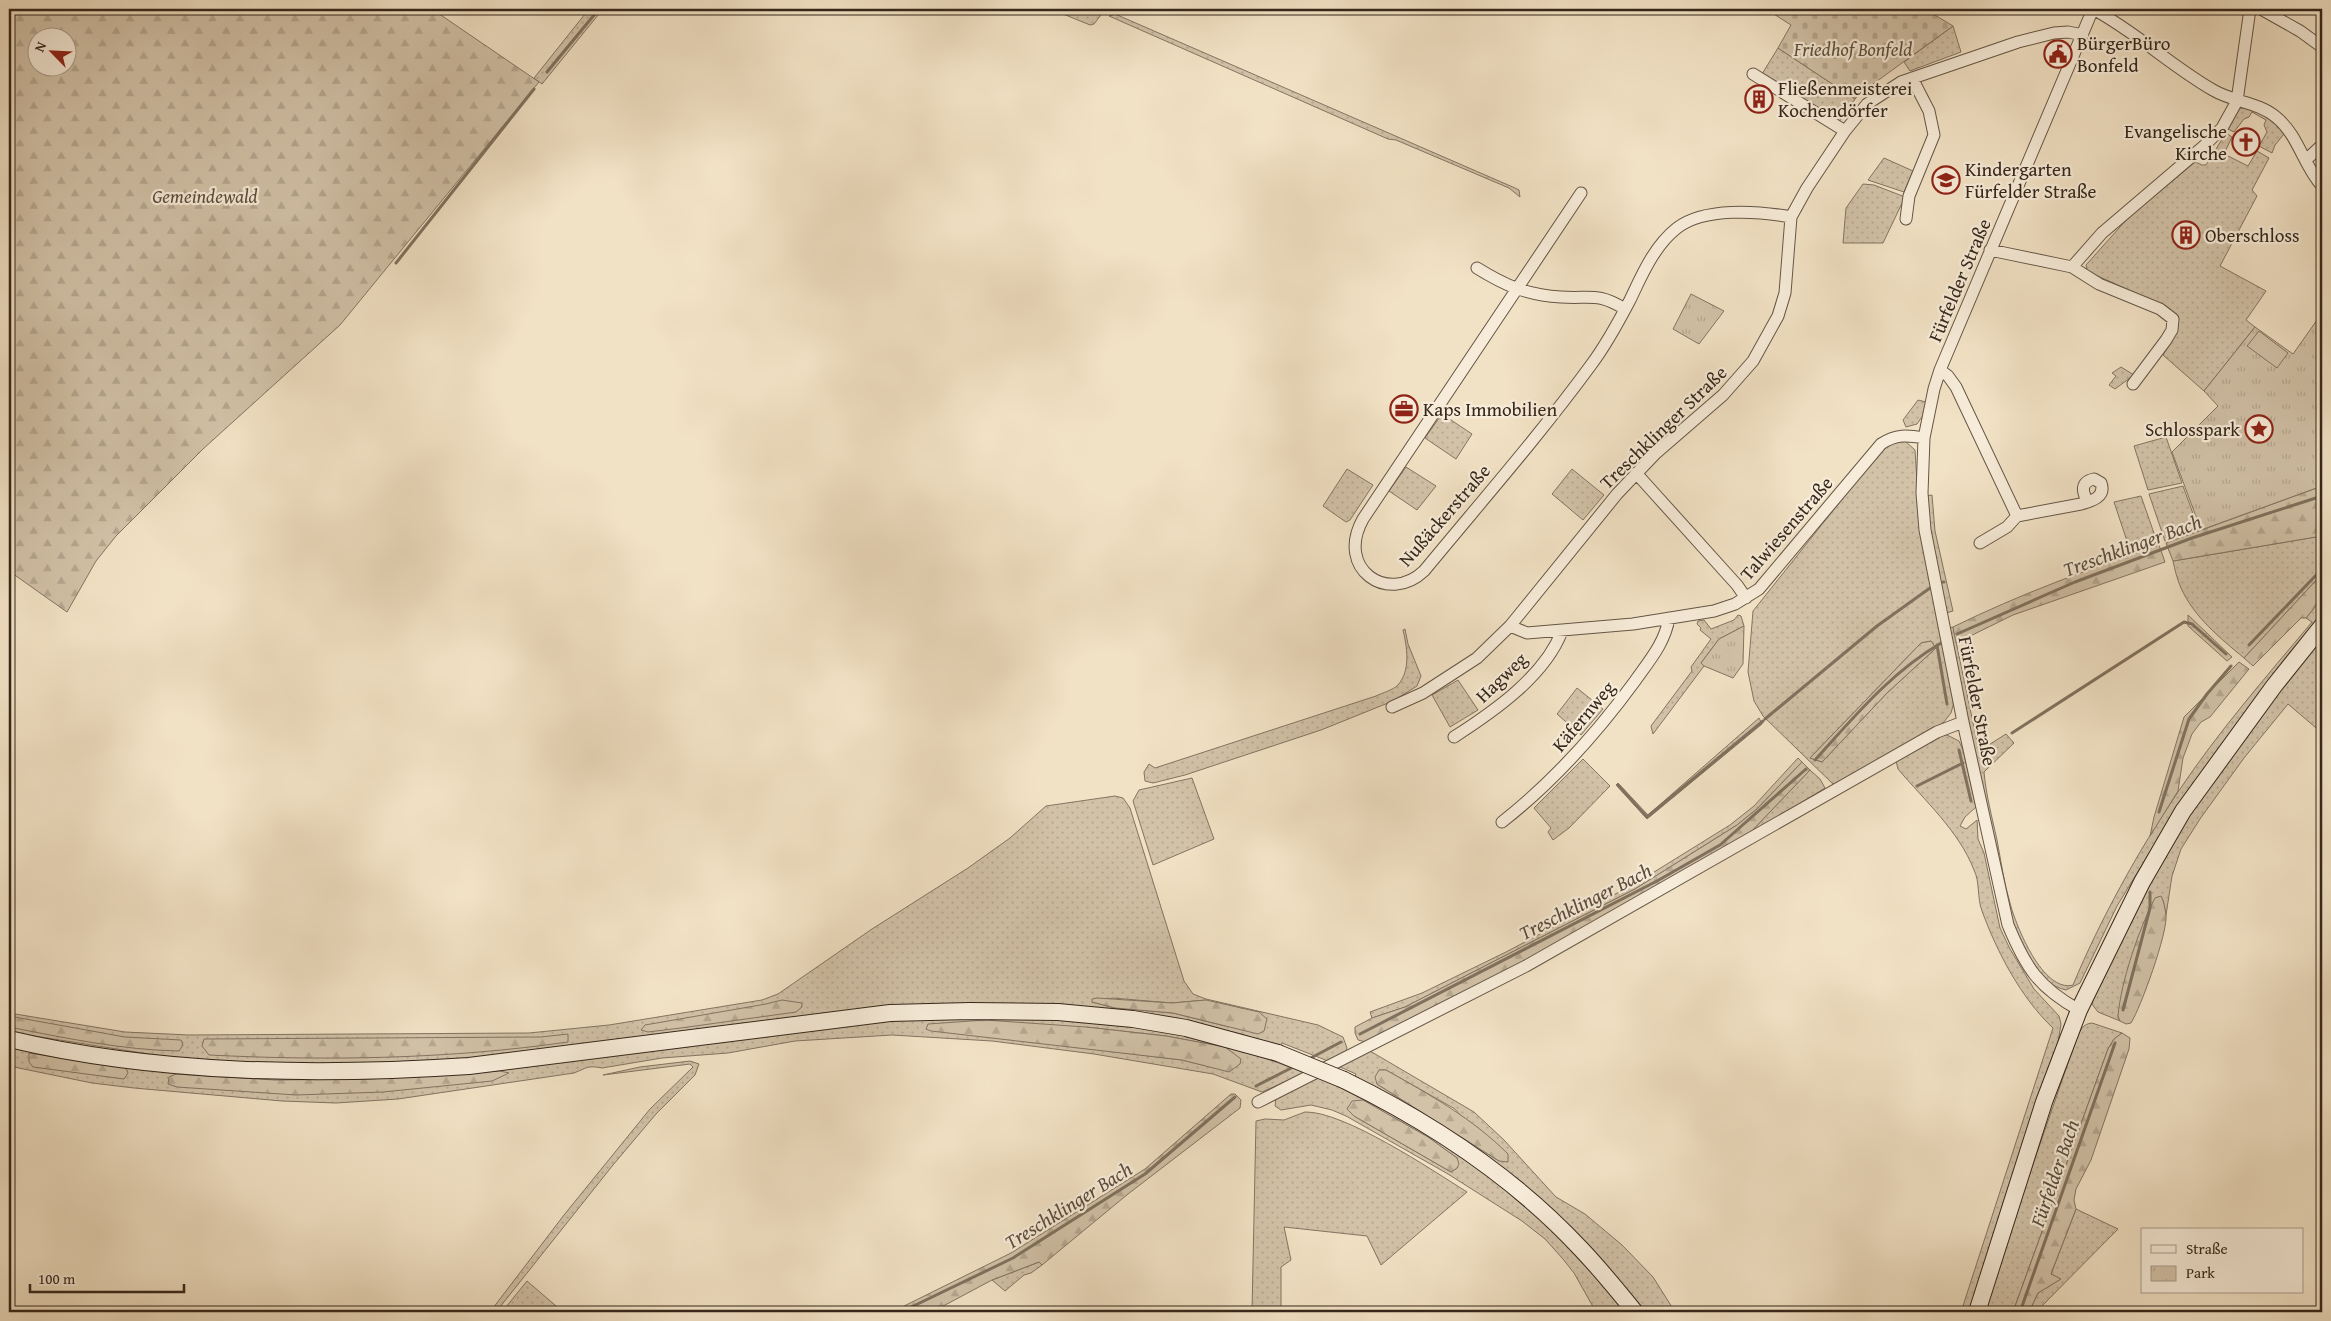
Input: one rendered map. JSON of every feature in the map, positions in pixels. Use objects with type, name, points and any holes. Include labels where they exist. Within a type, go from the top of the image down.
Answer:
[{"type":"main road","points":[[1977,1312],[2044,1102],[2079,1010],[2142,882],[2183,811],[2274,686],[2322,626]]},
{"type":"main road","points":[[9,1039],[102,1056],[188,1066],[287,1071],[411,1070],[498,1063],[890,1014],[970,1010],[1058,1012],[1133,1019],[1186,1028],[1278,1053],[1344,1080],[1382,1099],[1443,1135],[1514,1187],[1580,1248],[1635,1312]]},
{"type":"street","points":[[2093,9],[2153,47],[2210,89],[2237,101],[2258,106],[2276,117],[2296,139],[2322,186]]},
{"type":"street","name":"Fürfelder Straße","points":[[2079,1010],[2053,996],[2040,982],[2016,945],[2008,925],[1963,722],[1925,530],[1922,493],[1924,438],[1940,370],[2093,9]]},
{"type":"street","points":[[2072,267],[2102,234],[2216,134],[2237,101],[2250,9]]},
{"type":"street","points":[[2261,9],[2300,31],[2322,47]]},
{"type":"street","name":"Treschklinger Straße","points":[[1392,707],[1446,680],[1477,658],[1510,626],[1562,559],[1636,473],[1723,395],[1752,361],[1766,341],[1778,316],[1785,293],[1791,217],[1806,188],[1857,114],[1878,95],[1912,78],[2040,35],[2068,32],[2082,35]]},
{"type":"street","points":[[1753,74],[1845,131]]},
{"type":"street","points":[[1906,219],[1909,196],[1934,135],[1929,111],[1912,78]]},
{"type":"street","points":[[2306,160],[2322,145]]},
{"type":"street","name":"Nußäckerstraße","points":[[1581,193],[1356,531],[1354,555],[1357,563],[1369,576],[1397,585],[1414,580],[1424,571],[1591,365],[1625,309],[1654,254],[1664,239],[1678,227],[1709,214],[1732,213],[1791,217]]},
{"type":"street","points":[[1990,250],[2072,267],[2099,284],[2160,309],[2173,319],[2172,330],[2134,384]]},
{"type":"street","points":[[1477,268],[1517,290],[1561,298],[1603,297],[1625,309]]},
{"type":"street","name":"Fürfelder Straße","points":[[1940,370],[1948,376],[1956,388],[2017,516]]},
{"type":"street","name":"Talwiesenstraße","points":[[1510,626],[1527,633],[1633,624],[1714,610],[1746,598],[1759,589],[1881,444],[1891,438],[1903,435],[1924,438]]},
{"type":"street","points":[[1636,473],[1746,598]]},
{"type":"street","points":[[1980,543],[2007,527],[2017,516],[2088,502]]},
{"type":"street","name":"Käfernweg","points":[[1502,822],[1531,798],[1564,766],[1602,723],[1653,656],[1662,640],[1669,618]]},
{"type":"street","name":"Hagweg","points":[[1454,737],[1492,712],[1513,695],[1550,652],[1562,631]]},
{"type":"street","points":[[1258,1102],[1526,966],[1937,732],[1963,722]]},
{"type":"green space","name":"Gemeindewald","points":[[9,9],[432,9],[539,82],[340,325],[203,449],[116,536],[96,561],[67,612],[9,571]]},
{"type":"green space","points":[[589,9],[603,9],[542,84],[534,78]]},
{"type":"green space","points":[[1051,9],[1100,9],[1101,15],[1094,24],[1090,25]]},
{"type":"green space","name":"Friedhof Bonfeld","points":[[1766,9],[1925,9],[1953,26],[1855,99],[1778,48],[1791,25]]},
{"type":"green space","points":[[1115,14],[1515,188],[1519,190],[1520,197],[1509,188],[1396,140],[1388,139],[1109,16]]},
{"type":"green space","points":[[1953,26],[1961,52],[1910,71],[1904,62]]},
{"type":"green space","points":[[1778,48],[1855,99],[1839,122],[1762,74]]},
{"type":"green space","points":[[2240,108],[2246,108],[2264,115],[2283,132],[2284,134],[2275,145],[2272,153],[2259,146],[2267,132],[2264,125],[2266,120],[2252,112],[2234,132],[2228,129]]},
{"type":"green space","points":[[2226,133],[2232,137],[2224,154],[2248,166],[2257,151],[2269,158],[2252,190],[2257,196],[2220,266],[2266,291],[2246,320],[2255,327],[2204,391],[2163,355],[2175,335],[2176,316],[2170,309],[2087,271],[2086,265],[2128,218],[2195,162],[2206,165]]},
{"type":"green space","points":[[1884,158],[1913,171],[1904,192],[1868,180]]},
{"type":"green space","points":[[1863,184],[1874,185],[1905,197],[1883,243],[1843,243],[1846,208]]},
{"type":"green space","points":[[1691,294],[1724,311],[1699,344],[1673,329]]},
{"type":"green space","name":"Schlosspark","points":[[2322,313],[2322,486],[2201,530],[2172,452],[2218,406],[2204,391],[2255,327],[2293,354]]},
{"type":"green space","points":[[2259,331],[2288,353],[2277,368],[2247,346]]},
{"type":"green space","points":[[2121,367],[2134,375],[2115,389],[2109,385],[2116,376],[2112,373]]},
{"type":"green space","points":[[1918,400],[1926,402],[1924,414],[1917,424],[1906,427],[1903,420]]},
{"type":"green space","points":[[1442,414],[1472,434],[1456,459],[1425,438]]},
{"type":"green space","points":[[2166,437],[2182,483],[2148,490],[2134,446]]},
{"type":"green space","points":[[1905,441],[1915,450],[1920,530],[1954,702],[1951,713],[1943,723],[1834,785],[1763,716],[1754,701],[1748,672],[1753,611],[1879,453],[1891,443]],"holes":[[[1931,641],[1936,648],[1887,693],[1822,762],[1810,758],[1921,643]]]},
{"type":"green space","points":[[1406,467],[1436,486],[1417,510],[1389,491]]},
{"type":"green space","points":[[1347,469],[1373,485],[1350,520],[1346,522],[1323,506]]},
{"type":"green space","points":[[1572,469],[1604,495],[1583,520],[1552,494]]},
{"type":"green space","points":[[2183,486],[2199,530],[2165,541],[2149,494]]},
{"type":"green space","points":[[2322,486],[2322,536],[2173,561],[2166,543]]},
{"type":"green space","points":[[1932,495],[1935,531],[1953,611],[1946,613],[1929,527],[1926,496]]},
{"type":"green space","points":[[2141,496],[2155,536],[2128,544],[2114,502]]},
{"type":"green space","points":[[2322,536],[2322,574],[2244,658],[2200,618],[2186,599],[2177,578],[2173,561]]},
{"type":"green space","points":[[2159,545],[2165,562],[2013,615],[1956,643],[1953,627],[2055,583]]},
{"type":"green space","points":[[2322,574],[2322,598],[2306,618],[2301,618],[2253,666],[2244,658]]},
{"type":"green space","points":[[2322,598],[2322,616],[2249,708],[2184,796],[2117,906],[2080,983],[2066,990],[2046,980],[2031,964],[2011,923],[1949,628],[1953,627],[1979,751],[2006,734],[2014,743],[1984,772],[2004,880],[2013,913],[2032,956],[2041,969],[2051,979],[2062,985],[2073,985],[2108,911],[2134,862],[2163,815],[2193,770],[2226,726],[2312,622],[2306,618]]},
{"type":"green space","points":[[1738,615],[1741,616],[1744,626],[1719,639],[1701,663],[1704,666],[1653,734],[1651,726],[1692,671],[1691,667],[1711,639],[1700,630],[1701,628],[1697,624],[1698,621],[1704,620],[1711,629],[1734,620]]},
{"type":"green space","points":[[2188,615],[2232,657],[2227,661],[2188,626]]},
{"type":"green space","points":[[1744,626],[1743,664],[1733,678],[1701,663],[1719,639]]},
{"type":"green space","points":[[1405,629],[1408,644],[1421,676],[1417,686],[1393,701],[1321,730],[1185,775],[1153,783],[1145,781],[1144,772],[1149,764],[1155,768],[1376,696],[1393,688],[1398,685],[1405,672],[1407,651],[1403,630]]},
{"type":"green space","points":[[2322,635],[2322,733],[2288,704],[2244,758],[2181,849],[2172,876],[2166,915],[2163,900],[2118,1016],[2120,1021],[2098,1012],[2092,1004],[2093,1000],[2133,912],[2196,803]]},
{"type":"green space","points":[[1931,641],[1936,648],[1887,693],[1822,762],[1810,758],[1921,643]]},
{"type":"green space","points":[[2239,662],[2249,669],[2210,717],[2201,722],[2192,734],[2183,758],[2178,791],[2150,836],[2184,717]]},
{"type":"green space","points":[[1458,680],[1478,710],[1450,727],[1432,695]]},
{"type":"green space","points":[[1577,688],[1603,709],[1581,735],[1557,714]]},
{"type":"green space","points":[[1759,718],[1762,724],[1647,819],[1616,785],[1618,783],[1648,815]]},
{"type":"green space","points":[[1947,735],[1959,741],[1963,750],[1976,807],[1965,817],[1960,826],[1966,829],[1977,820],[1978,839],[1984,853],[2000,928],[2034,989],[2059,1016],[2061,1024],[2058,1042],[2037,1099],[1970,1312],[1961,1312],[2053,1028],[2020,989],[2011,974],[1982,911],[1976,875],[1959,842],[1940,816],[1898,769],[1896,761],[1939,736]]},
{"type":"green space","points":[[1798,758],[1802,762],[1757,809],[1737,825],[1635,889],[1405,1007],[1372,1018],[1370,1012],[1422,993],[1506,952],[1638,882],[1730,825],[1754,806]]},
{"type":"green space","points":[[1583,759],[1610,786],[1569,828],[1553,840],[1548,832],[1551,828],[1534,808]]},
{"type":"green space","points":[[1802,762],[1810,770],[1747,836],[1493,979],[1366,1042],[1358,1040],[1355,1027],[1372,1018],[1405,1007],[1635,889],[1737,825],[1757,809]]},
{"type":"green space","points":[[1810,770],[1820,779],[1825,788],[1747,836]]},
{"type":"green space","points":[[1192,778],[1214,839],[1153,865],[1133,801],[1139,790]]},
{"type":"green space","points":[[1115,796],[1123,798],[1130,808],[1184,981],[1193,994],[1206,999],[1318,1025],[1343,1037],[1347,1048],[1345,1053],[1328,1061],[1282,1043],[1280,1047],[1241,1034],[1172,1018],[1059,1005],[410,1063],[254,1064],[161,1056],[9,1032],[9,1013],[125,1032],[189,1035],[529,1033],[609,1025],[762,1000],[778,994],[872,929],[968,868],[1010,838],[1046,806]],"holes":[[[1113,998],[1172,1003],[1206,1000],[1225,1026],[1173,1013],[1115,1008],[1092,1002]]]},
{"type":"green space","points":[[2161,896],[2166,915],[2163,937],[2141,1002],[2131,1023],[2126,1024],[2120,1021],[2118,1016],[2127,971],[2149,911],[2155,898]]},
{"type":"green space","points":[[1092,999],[1172,1003],[1206,1000],[1259,1012],[1267,1019],[1264,1031],[1258,1034],[1173,1013],[1115,1008],[1092,1002]]},
{"type":"green space","points":[[782,1000],[802,1003],[802,1007],[796,1012],[648,1032],[641,1030],[645,1025]]},
{"type":"green space","points":[[9,1016],[125,1037],[181,1040],[183,1045],[179,1051],[94,1043],[9,1027]]},
{"type":"green space","points":[[969,1016],[1087,1019],[1143,1027],[1198,1039],[1252,1054],[1305,1073],[1262,1092],[1213,1074],[1094,1054],[992,1041],[892,1035],[795,1041],[728,1053],[662,1058],[602,1068],[590,1067],[574,1073],[398,1099],[336,1103],[282,1101],[134,1088],[92,1083],[9,1066],[9,1045],[277,1078],[835,1025]],"holes":[[[1086,1027],[1166,1036],[1225,1047],[1229,1071],[1182,1060],[1069,1046]]]},
{"type":"green space","points":[[985,1020],[1086,1027],[1166,1036],[1225,1047],[1241,1059],[1240,1064],[1229,1072],[1182,1060],[926,1029],[928,1024]]},
{"type":"green space","points":[[2092,1023],[2122,1033],[2114,1039],[2108,1049],[2013,1312],[1982,1312],[2077,1037],[2084,1026]]},
{"type":"green space","points":[[2122,1033],[2130,1038],[2129,1049],[2091,1160],[2076,1189],[2074,1200],[2076,1209],[2051,1274],[2061,1279],[2038,1293],[2029,1312],[2013,1312],[2108,1049],[2114,1039]]},
{"type":"green space","points":[[568,1034],[568,1042],[524,1048],[389,1057],[299,1058],[209,1055],[202,1046],[204,1039],[541,1037]]},
{"type":"green space","points":[[1370,1051],[1474,1112],[1504,1140],[1556,1197],[1585,1214],[1622,1245],[1653,1277],[1675,1312],[1643,1312],[1559,1217],[1519,1180],[1482,1153],[1355,1076],[1356,1074],[1338,1066]],"holes":[[[1379,1070],[1386,1070],[1455,1109],[1499,1161],[1377,1084]]]},
{"type":"green space","points":[[29,1053],[126,1068],[128,1073],[124,1079],[33,1067],[29,1062]]},
{"type":"green space","points":[[690,1061],[699,1064],[695,1075],[656,1114],[613,1165],[496,1312],[490,1312],[564,1215],[650,1109],[693,1067],[690,1064],[603,1075],[640,1067]]},
{"type":"green space","points":[[1379,1070],[1386,1070],[1465,1118],[1508,1154],[1508,1162],[1499,1161],[1377,1084],[1375,1077]]},
{"type":"green space","points":[[500,1071],[509,1073],[492,1081],[383,1092],[296,1095],[177,1087],[168,1084],[169,1077],[176,1074],[275,1080],[370,1079]]},
{"type":"green space","points":[[1317,1076],[1431,1134],[1511,1193],[1575,1252],[1627,1312],[1596,1312],[1574,1273],[1545,1239],[1522,1221],[1448,1174],[1346,1116],[1332,1110],[1311,1105],[1281,1110],[1275,1106],[1276,1098]],"holes":[[[1363,1101],[1428,1137],[1457,1158],[1457,1168],[1451,1172],[1354,1116]]]},
{"type":"green space","points":[[1231,1094],[1235,1094],[1241,1100],[1240,1108],[1128,1194],[1042,1265],[1039,1262],[992,1280],[932,1312],[892,1312],[1011,1253],[1145,1169]]},
{"type":"green space","points":[[1363,1100],[1428,1137],[1457,1158],[1459,1164],[1457,1168],[1451,1172],[1354,1116],[1347,1109],[1352,1101]]},
{"type":"green space","points":[[1305,1112],[1322,1114],[1364,1131],[1388,1143],[1467,1192],[1381,1265],[1367,1236],[1284,1227],[1291,1260],[1281,1267],[1281,1312],[1252,1312],[1256,1121],[1265,1119],[1284,1120]]},
{"type":"green space","points":[[2076,1209],[2118,1229],[2036,1312],[2029,1312],[2038,1293],[2060,1279],[2051,1274]]},
{"type":"green space","points":[[1039,1262],[1042,1265],[1031,1273],[1024,1275],[1005,1291],[992,1280]]},
{"type":"green space","points":[[527,1281],[563,1312],[502,1312]]},
{"type":"waterway","points":[[547,72],[599,9]]},
{"type":"waterway","points":[[396,263],[534,89]]},
{"type":"waterway","name":"Treschklinger Bach","points":[[1957,634],[2075,582],[2192,538],[2322,496]]},
{"type":"waterway","name":"Fürfelder Bach","points":[[2249,645],[2322,569]]},
{"type":"waterway","points":[[1765,719],[1877,626],[1930,588]]},
{"type":"waterway","points":[[2012,733],[2184,622],[2192,624],[2226,654]]},
{"type":"waterway","name":"Treschklinger Bach","points":[[1815,760],[1889,682],[1905,668],[1941,643]]},
{"type":"waterway","points":[[1937,645],[1947,704]]},
{"type":"waterway","name":"Fürfelder Bach","points":[[2159,812],[2189,719],[2231,666]]},
{"type":"waterway","points":[[1618,785],[1647,817],[1763,721]]},
{"type":"waterway","points":[[1959,750],[1971,801]]},
{"type":"waterway","points":[[1917,786],[1963,763]]},
{"type":"waterway","name":"Treschklinger Bach","points":[[1360,1034],[1657,881],[1720,845],[1806,769]]},
{"type":"waterway","name":"Fürfelder Bach","points":[[2123,1010],[2150,908],[2150,892]]},
{"type":"waterway","name":"Treschklinger Bach","points":[[1307,1060],[1341,1042]]},
{"type":"waterway","name":"Fürfelder Bach","points":[[2020,1312],[2115,1043]]},
{"type":"waterway","name":"Treschklinger Bach","points":[[1256,1086],[1295,1066]]},
{"type":"waterway","name":"Treschklinger Bach","points":[[901,1312],[1013,1258],[1145,1174],[1235,1097]]},
{"type":"place","name":"BürgerBüro Bonfeld","points":[[2058,54]]},
{"type":"place","name":"Fließenmeisterei Kochendörfer","points":[[1759,99]]},
{"type":"place","name":"Evangelische Kirche","points":[[2246,142]]},
{"type":"place","name":"Kindergarten Fürfelder Straße","points":[[1946,180]]},
{"type":"place","name":"Oberschloss","points":[[2186,235]]},
{"type":"place","name":"Kaps Immobilien","points":[[1404,409]]},
{"type":"place","name":"Schlosspark","points":[[2259,429]]}]
